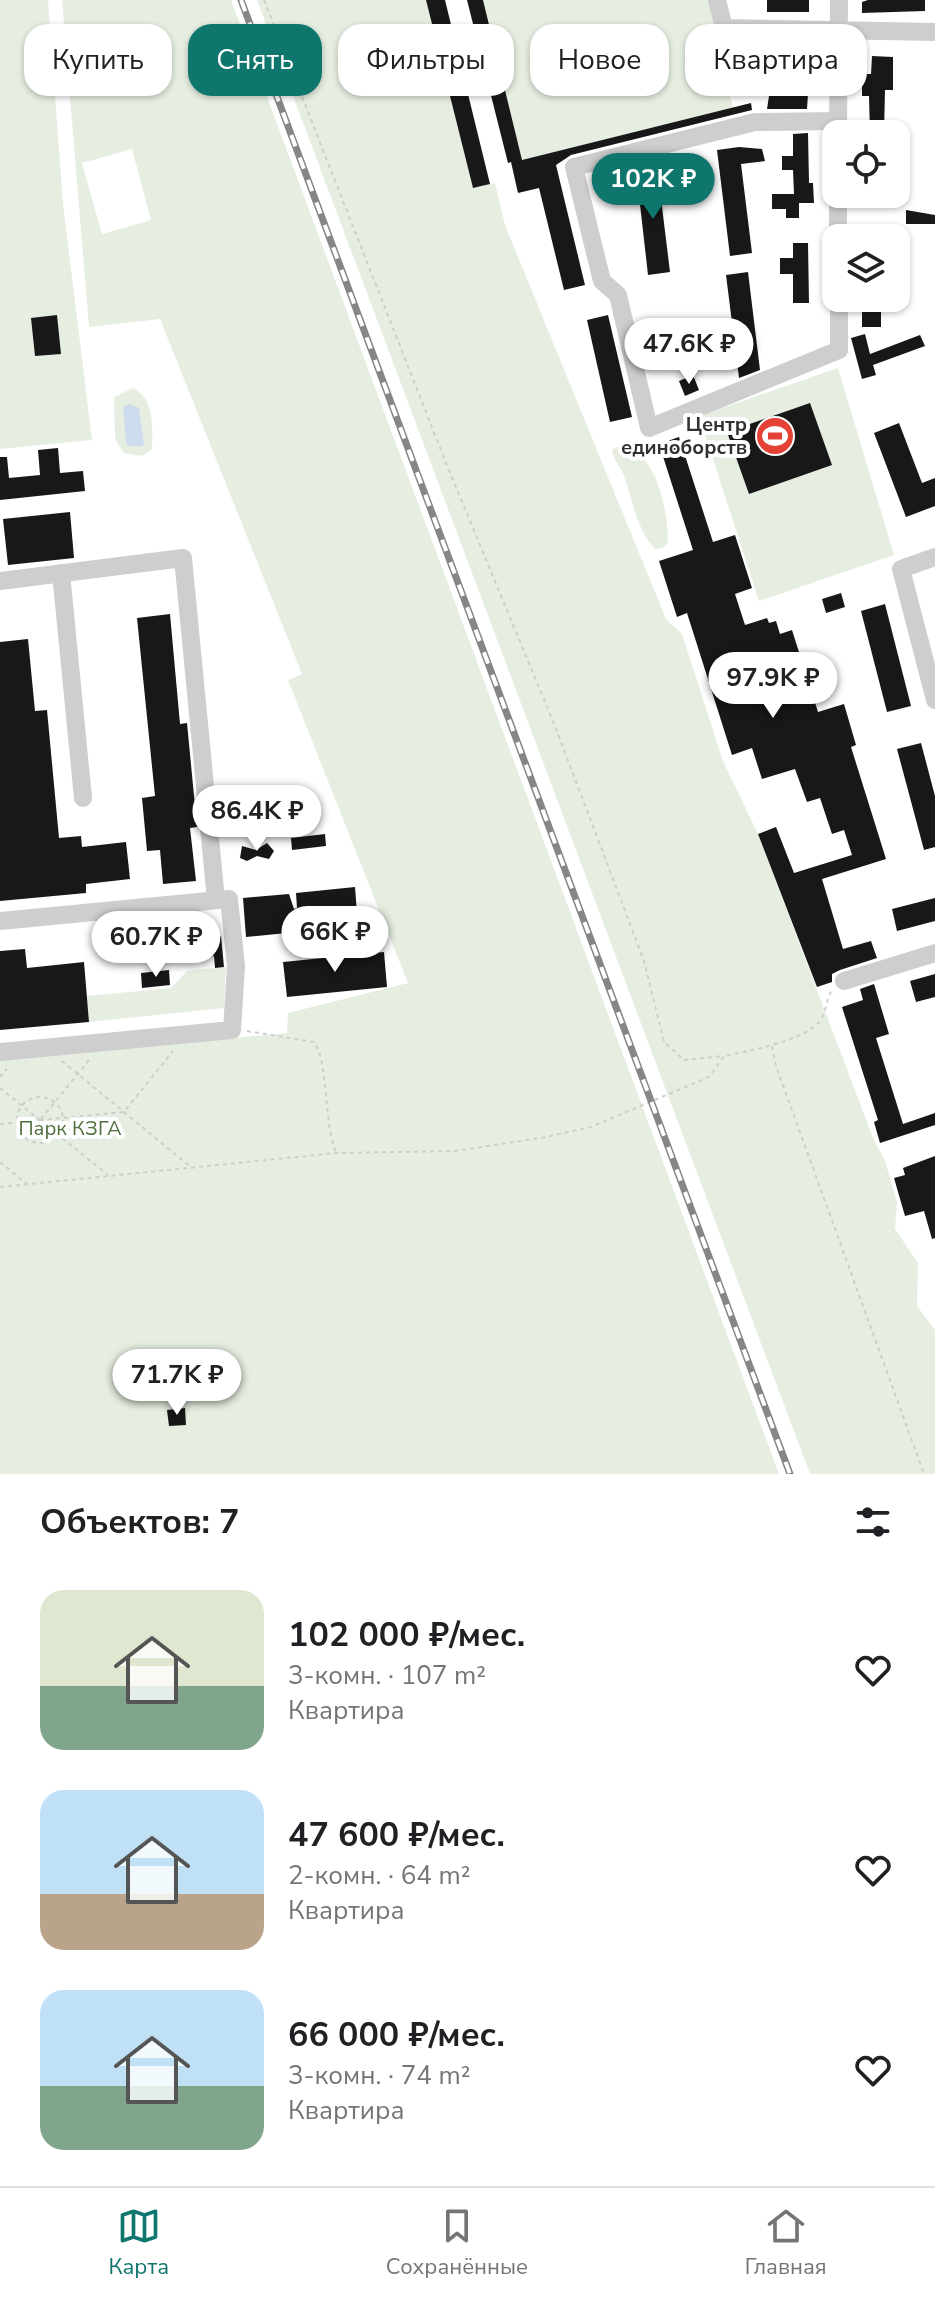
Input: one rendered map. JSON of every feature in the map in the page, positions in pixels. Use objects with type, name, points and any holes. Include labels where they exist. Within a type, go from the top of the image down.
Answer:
[{"type":"street","points":[[717,0],[723,24]]},
{"type":"street","points":[[838,24],[839,0]]},
{"type":"street","points":[[867,31],[935,32]]},
{"type":"street","points":[[838,96],[838,120]]},
{"type":"street","points":[[822,127],[755,122],[574,167],[602,281],[618,295],[649,428],[839,350],[839,312]]},
{"type":"street","points":[[935,557],[901,569],[935,700]]},
{"type":"street","points":[[0,581],[183,558],[216,900]]},
{"type":"street","points":[[61,573],[83,798]]},
{"type":"street","points":[[0,921],[229,899],[236,966],[232,1030],[4,1059]]},
{"type":"street","points":[[844,981],[935,953]]},
{"type":"path","points":[[264,0],[446,463],[561,740],[644,961],[664,1042],[670,1052],[684,1060],[724,1056],[772,1045],[818,1023],[833,988],[844,981]]},
{"type":"path","points":[[232,1030],[314,1042],[320,1057],[328,1129],[336,1153]]},
{"type":"path","points":[[772,1045],[776,1066],[924,1474]]},
{"type":"path","points":[[0,1124],[124,1112],[174,1051]]},
{"type":"path","points":[[0,1187],[336,1153],[455,1151],[507,1144],[591,1127],[709,1077],[724,1056]]},
{"type":"path","points":[[0,1077],[4,1059]]},
{"type":"path","points":[[40,1120],[90,1059]]},
{"type":"path","points":[[62,1061],[193,1169]]},
{"type":"path","points":[[0,1088],[110,1177]]},
{"type":"path","points":[[40,1097],[55,1102],[63,1118],[58,1135],[47,1143],[33,1143],[22,1135],[16,1122],[22,1105],[40,1097]]},
{"type":"path","points":[[0,1162],[28,1185]]},
{"type":"green space","points":[[0,0],[48,0],[50,24],[24,24],[24,96],[55,96],[63,204],[92,440],[0,449]]},
{"type":"green space","name":"Парк КЗГА","points":[[62,0],[231,0],[240,24],[188,24],[188,96],[267,96],[779,1474],[0,1474],[0,1059],[287,1033],[288,1013],[408,983],[288,680],[302,674],[160,319],[89,327],[70,96],[172,96],[172,24],[64,24]],"holes":[[[132,149],[151,220],[102,234],[82,163]]]},
{"type":"green space","points":[[257,0],[426,0],[432,24],[338,24],[338,96],[450,96],[473,188],[495,183],[505,225],[666,619],[682,634],[723,761],[758,834],[873,1138],[885,1161],[897,1202],[895,1229],[918,1263],[917,1306],[935,1330],[935,1474],[810,1474],[293,96],[322,96],[322,24],[266,24]]},
{"type":"green space","points":[[483,0],[708,0],[714,24],[685,24],[685,96],[730,96],[733,108],[522,160],[506,96],[514,96],[514,24],[489,24]]},
{"type":"green space","points":[[838,368],[894,555],[759,601],[699,416]]},
{"type":"green space","points":[[133,388],[149,406],[152,423],[152,449],[142,456],[124,453],[115,439],[114,397]]},
{"type":"green space","points":[[620,445],[643,458],[658,484],[666,515],[668,542],[663,548],[655,549],[640,525],[624,475],[612,450]]},
{"type":"green space","points":[[226,967],[224,1008],[89,1022],[87,996],[171,988],[187,971]]},
{"type":"water","points":[[130,404],[139,408],[144,446],[128,446],[126,441],[123,407]]},
{"type":"building","points":[[426,0],[445,0],[451,24],[432,24]]},
{"type":"building","points":[[467,0],[483,0],[489,24],[473,24]]},
{"type":"building","points":[[767,0],[809,0],[809,12],[767,12]]},
{"type":"building","points":[[925,0],[925,11],[862,13],[862,2]]},
{"type":"building","points":[[872,56],[893,57],[893,90],[885,90],[884,120],[870,120],[867,74],[871,74]]},
{"type":"building","points":[[450,96],[468,96],[490,184],[473,188]]},
{"type":"building","points":[[491,96],[506,96],[522,160],[751,103],[752,110],[571,155],[556,165],[585,285],[564,290],[539,188],[518,193],[511,162],[508,163]]},
{"type":"building","points":[[769,96],[808,96],[807,109],[767,109]]},
{"type":"building","points":[[808,133],[809,183],[813,183],[814,203],[799,203],[799,218],[786,218],[786,209],[772,209],[772,194],[794,194],[793,170],[782,170],[782,156],[793,156],[793,134]]},
{"type":"building","points":[[739,147],[762,149],[765,161],[741,164],[752,253],[730,256],[717,150]]},
{"type":"building","points":[[657,166],[670,272],[648,275],[636,169]]},
{"type":"building","points":[[906,210],[935,215],[935,224],[906,224]]},
{"type":"building","points":[[793,243],[808,243],[809,303],[793,303],[793,274],[780,274],[780,258],[793,258]]},
{"type":"building","points":[[748,272],[760,370],[739,378],[726,275]]},
{"type":"building","points":[[862,312],[881,312],[881,327],[862,327]]},
{"type":"building","points":[[57,315],[61,354],[35,356],[31,318]]},
{"type":"building","points":[[608,315],[632,417],[610,422],[587,320]]},
{"type":"building","points":[[865,334],[870,354],[920,335],[925,346],[873,365],[876,375],[862,379],[851,338]]},
{"type":"building","points":[[693,375],[699,390],[685,396],[679,381]]},
{"type":"building","points":[[810,403],[832,465],[749,494],[727,432]]},
{"type":"building","points":[[899,423],[922,483],[935,478],[935,506],[906,517],[874,433]]},
{"type":"building","points":[[679,437],[713,542],[735,535],[752,588],[735,594],[745,625],[767,618],[769,623],[776,621],[780,634],[792,630],[818,712],[844,704],[856,745],[851,747],[886,859],[822,879],[843,949],[871,941],[877,958],[840,970],[832,974],[832,982],[817,987],[758,834],[776,827],[794,873],[852,855],[844,830],[832,834],[820,798],[807,802],[795,769],[762,779],[752,748],[732,755],[687,613],[677,617],[659,561],[693,550],[659,444]]},
{"type":"building","points":[[58,448],[60,473],[83,471],[85,491],[0,500],[0,457],[7,457],[9,478],[40,475],[38,450]]},
{"type":"building","points":[[70,512],[74,558],[8,565],[3,519]]},
{"type":"building","points":[[841,593],[845,607],[826,613],[822,599]]},
{"type":"building","points":[[885,604],[911,706],[887,712],[861,611]]},
{"type":"building","points":[[170,614],[180,724],[187,723],[197,827],[190,828],[196,881],[163,884],[160,850],[147,851],[142,798],[155,796],[137,618]]},
{"type":"building","points":[[28,639],[35,711],[47,710],[59,838],[81,836],[82,847],[126,842],[130,879],[86,884],[86,893],[0,901],[0,642]]},
{"type":"building","points":[[921,743],[935,796],[935,847],[924,850],[897,749]]},
{"type":"building","points":[[325,834],[326,846],[292,850],[291,838]]},
{"type":"building","points":[[267,843],[274,851],[269,859],[257,856],[247,861],[240,858],[242,846],[256,850]]},
{"type":"building","points":[[355,887],[358,926],[246,937],[243,898],[289,894],[294,909],[297,908],[296,893]]},
{"type":"building","points":[[935,898],[935,921],[897,931],[892,909]]},
{"type":"building","points":[[221,936],[224,967],[215,968],[214,956],[197,958],[196,947],[212,946],[212,937]]},
{"type":"building","points":[[25,949],[27,968],[84,962],[89,1022],[0,1030],[0,951]]},
{"type":"building","points":[[384,952],[387,987],[287,997],[283,962]]},
{"type":"building","points":[[169,970],[170,985],[142,988],[141,973]]},
{"type":"building","points":[[935,974],[935,997],[916,1002],[910,981]]},
{"type":"building","points":[[874,984],[889,1034],[876,1038],[903,1124],[935,1113],[935,1125],[880,1143],[874,1122],[878,1120],[842,1007],[863,1000],[860,989]]},
{"type":"building","points":[[935,1156],[935,1238],[932,1239],[924,1211],[905,1216],[894,1178],[905,1175],[903,1168]]},
{"type":"building","points":[[185,1408],[186,1425],[169,1426],[167,1410]]},
{"type":"railway","points":[[241,0],[790,1474]]},
{"type":"place","name":"Центр единоборств","points":[[775,436]]}]
